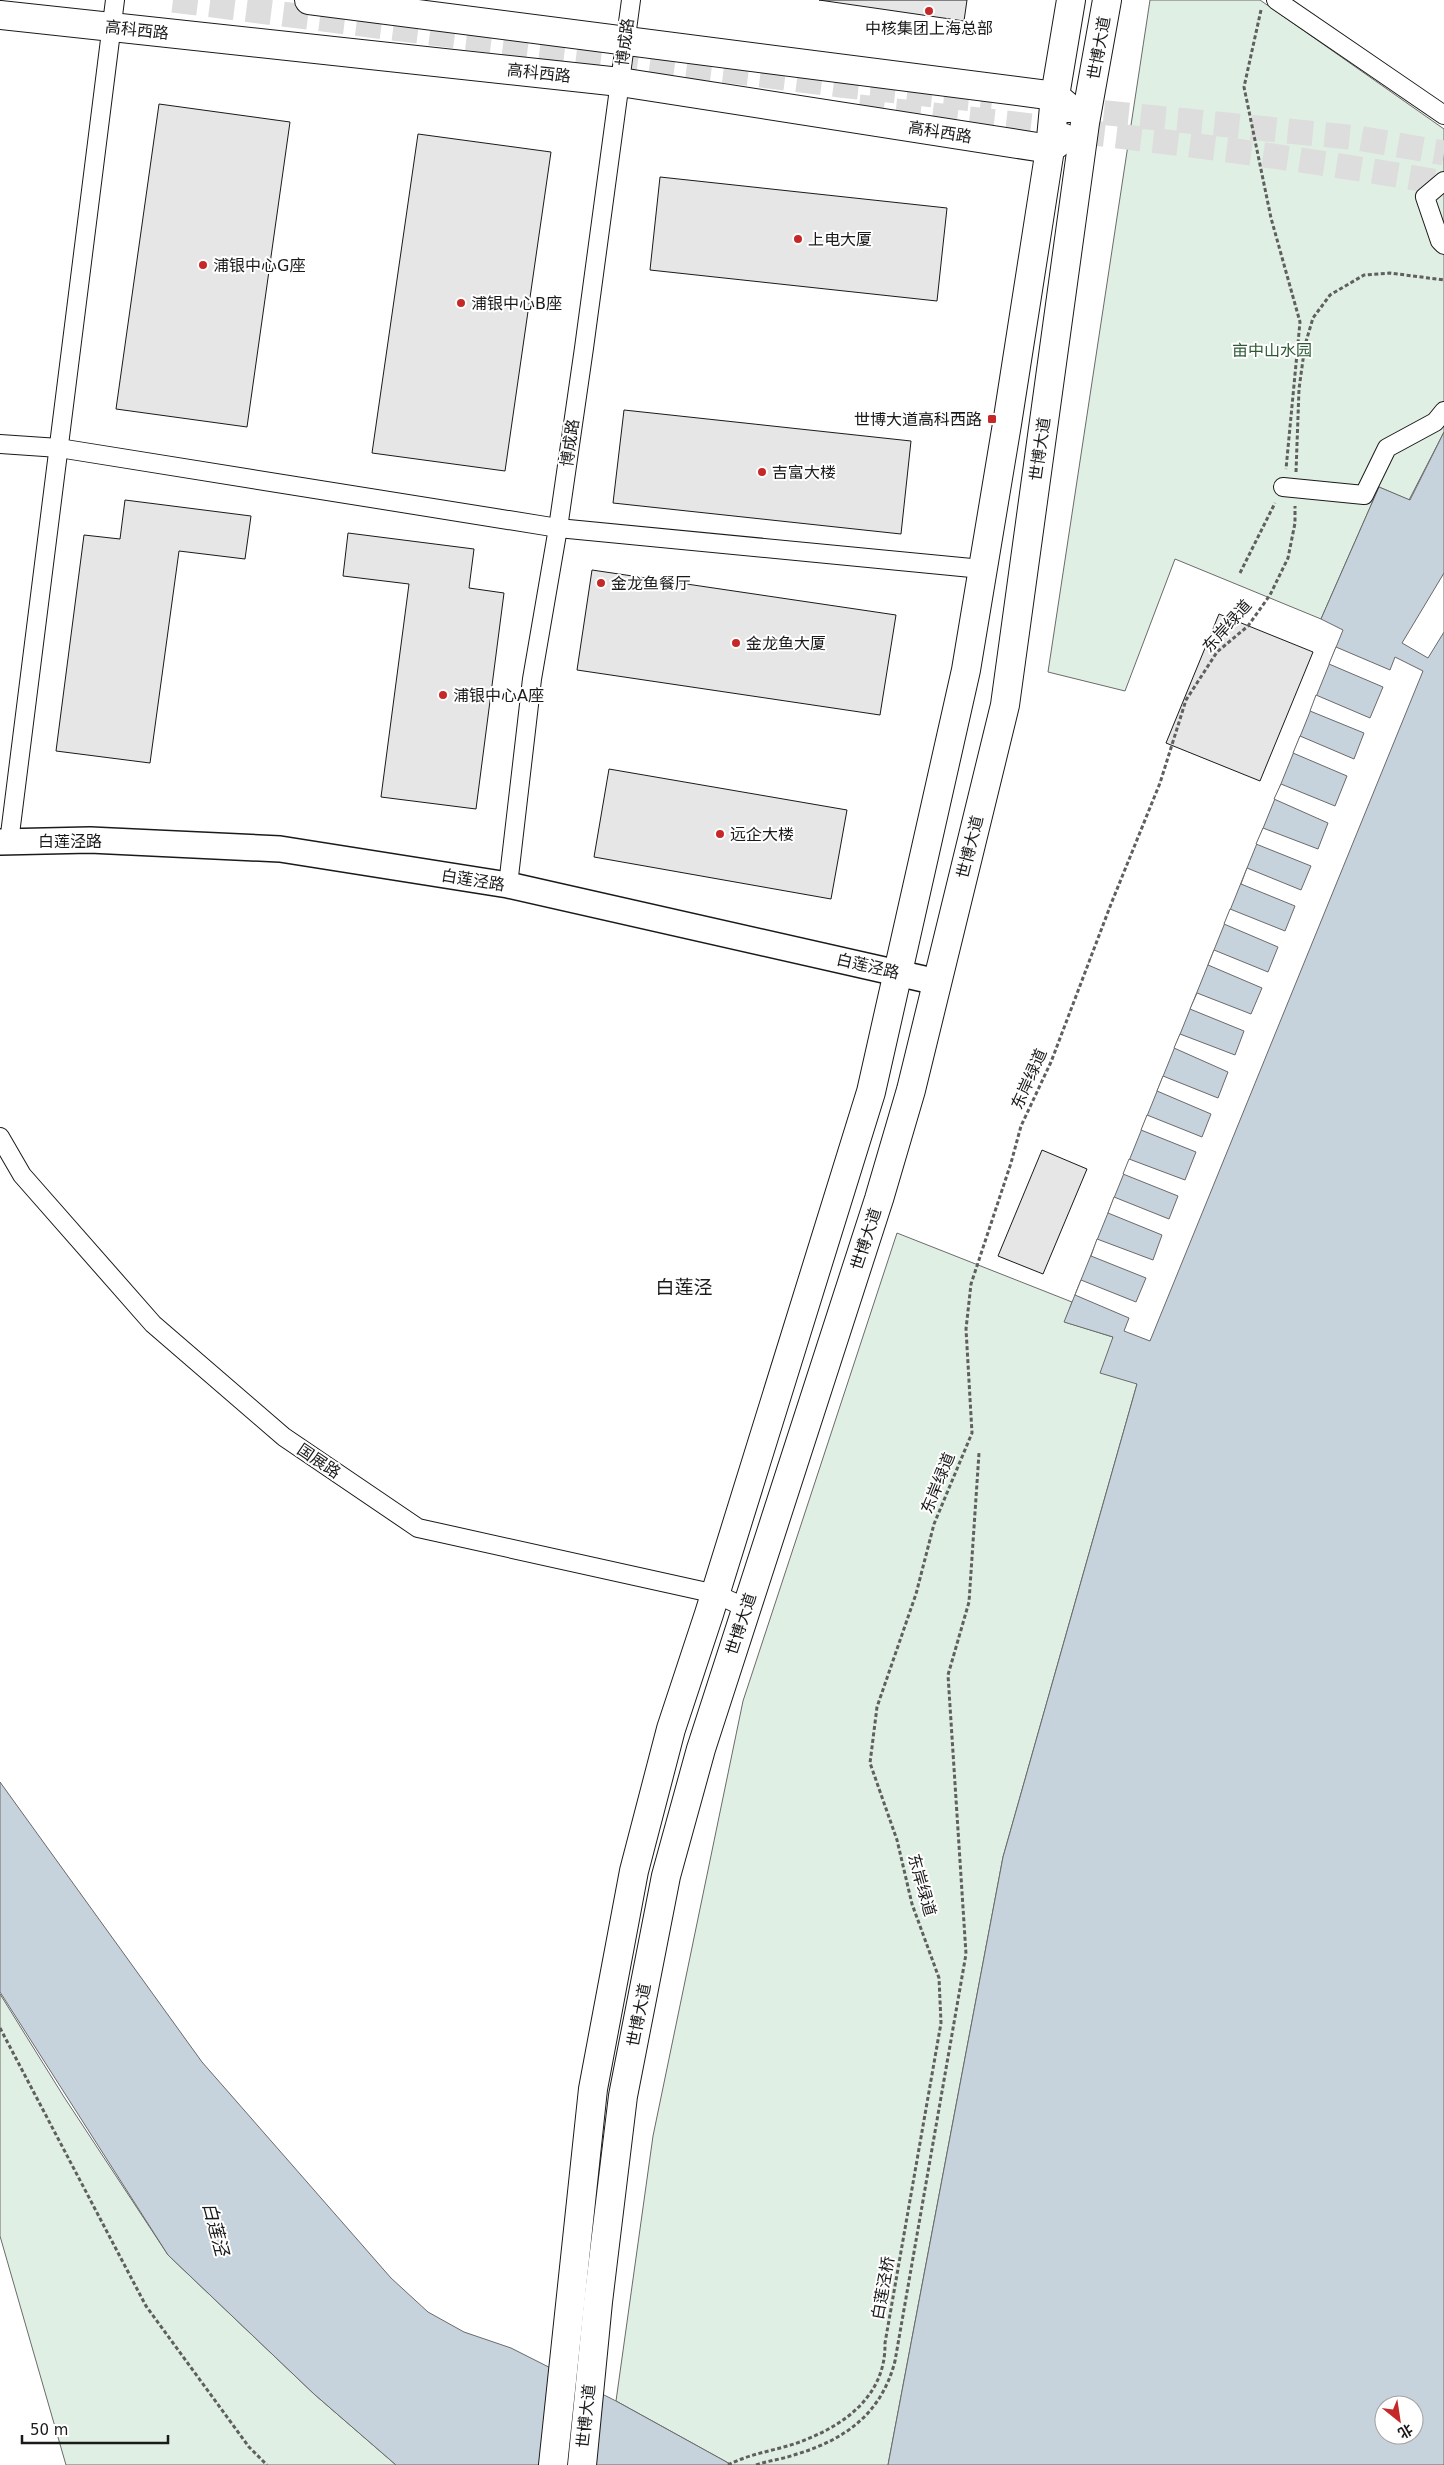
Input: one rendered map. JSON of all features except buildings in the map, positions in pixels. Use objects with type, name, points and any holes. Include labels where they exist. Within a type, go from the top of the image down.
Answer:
[{"type":"main road","points":[[309,0],[1055,96],[1085,123],[1050,149]]},
{"type":"main road","name":"世博大道","points":[[552,2465],[593,2089],[634,1871],[671,1729],[716,1594],[871,1092],[966,670],[1050,149],[1055,96],[1071,0]]},
{"type":"main road","name":"世博大道","points":[[582,2465],[598,2302],[622,2096],[666,1876],[701,1749],[879,1199],[911,1090],[1004,705],[1085,123],[1107,0]]},
{"type":"main road","name":"高科西路","points":[[0,15],[620,82],[1050,149]]},
{"type":"street","points":[[5,842],[59,448],[115,0]]},
{"type":"street","name":"博成路","points":[[508,885],[532,679],[558,528],[631,0]]},
{"type":"street","points":[[1269,4],[1444,115]]},
{"type":"street","points":[[1444,181],[1425,197],[1440,241],[1444,245]]},
{"type":"street","points":[[1289,488],[1364,495],[1387,448],[1435,422],[1444,411]]},
{"type":"street","points":[[0,444],[59,448],[558,528],[982,569]]},
{"type":"street","name":"白莲泾路","points":[[5,842],[90,840],[280,849],[508,885],[937,982]]},
{"type":"street","name":"国展路","points":[[0,1137],[22,1175],[153,1324],[284,1437],[418,1528],[716,1594],[746,1608]]},
{"type":"path","points":[[1240,573],[1289,488],[1287,464],[1300,322],[1271,218],[1244,87],[1269,4]]},
{"type":"path","name":"东岸绿道","points":[[941,2023],[939,1978],[912,1904],[897,1840],[870,1763],[877,1707],[916,1594],[934,1524],[972,1433],[966,1329],[971,1284],[1011,1163],[1021,1126],[1051,1062],[1111,904],[1160,783],[1186,700],[1217,652],[1248,626],[1270,595],[1288,558],[1295,523],[1289,488],[1296,443],[1299,389],[1305,345],[1313,318],[1330,295],[1364,274],[1390,273],[1444,280]]},
{"type":"path","points":[[756,2465],[798,2454],[837,2437],[868,2415],[884,2394],[895,2360],[966,1954],[948,1674],[969,1602],[979,1453]]},
{"type":"path","name":"白莲泾桥","points":[[728,2465],[813,2437],[842,2422],[861,2406],[880,2377],[941,2023]]},
{"type":"path","points":[[0,2028],[146,2306],[249,2447],[267,2465]]},
{"type":"green space","name":"亩中山水园","points":[[1150,0],[1260,0],[1444,129],[1444,432],[1409,500],[1379,487],[1321,619],[1175,559],[1125,691],[1048,672]]},
{"type":"green space","points":[[897,1233],[1072,1302],[1065,1322],[1113,1337],[1137,1384],[1003,1857],[888,2465],[732,2465],[616,2401],[653,2136],[743,1701]]},
{"type":"green space","points":[[0,1994],[64,2097],[168,2255],[314,2394],[396,2465],[66,2465],[0,2236]]},
{"type":"water","points":[[1444,432],[1444,2465],[888,2465],[1003,1857],[1137,1384],[1100,1373],[1113,1337],[1064,1322],[1343,630],[1321,619],[1379,487],[1410,500]]},
{"type":"water","points":[[0,1782],[202,2062],[391,2278],[428,2312],[464,2332],[511,2348],[616,2401],[732,2465],[396,2465],[314,2394],[168,2255],[0,1992]]},
{"type":"pier","points":[[1444,573],[1444,632],[1428,658],[1402,643]]},
{"type":"pier","points":[[1336,647],[1390,670],[1395,657],[1423,671],[1150,1341],[1124,1331],[1129,1318],[1075,1295],[1081,1280],[1136,1302],[1146,1278],[1091,1256],[1097,1239],[1153,1260],[1162,1235],[1108,1213],[1114,1197],[1169,1219],[1178,1196],[1123,1174],[1129,1159],[1185,1180],[1196,1152],[1141,1130],[1147,1115],[1202,1137],[1211,1114],[1157,1091],[1163,1076],[1218,1098],[1228,1072],[1174,1048],[1180,1034],[1235,1055],[1244,1031],[1190,1009],[1197,993],[1251,1014],[1262,988],[1208,965],[1214,950],[1268,972],[1278,947],[1224,924],[1230,909],[1285,931],[1295,906],[1241,884],[1247,868],[1301,890],[1311,866],[1256,844],[1263,828],[1318,849],[1328,823],[1274,799],[1281,784],[1335,806],[1347,776],[1293,753],[1300,736],[1354,759],[1364,733],[1310,711],[1316,695],[1370,718],[1383,687],[1329,664]]},
{"type":"tunnel","points":[[173,0],[840,85],[992,101]]},
{"type":"tunnel","points":[[859,107],[1079,131],[1298,160],[1444,183]]},
{"type":"tunnel","points":[[1067,109],[1358,138],[1444,153]]},
{"type":"place","name":"中核集团上海总部","points":[[929,11]]},
{"type":"place","name":"上电大厦","points":[[798,239]]},
{"type":"place","name":"浦银中心G座","points":[[203,265]]},
{"type":"place","name":"浦银中心B座","points":[[461,303]]},
{"type":"place","name":"世博大道高科西路","points":[[992,419]]},
{"type":"place","name":"吉富大楼","points":[[762,472]]},
{"type":"place","name":"金龙鱼餐厅","points":[[601,583]]},
{"type":"place","name":"金龙鱼大厦","points":[[736,643]]},
{"type":"place","name":"浦银中心A座","points":[[443,695]]},
{"type":"place","name":"远企大楼","points":[[720,834]]},
{"type":"district","name":"白莲泾","points":[[684,1287]]}]
